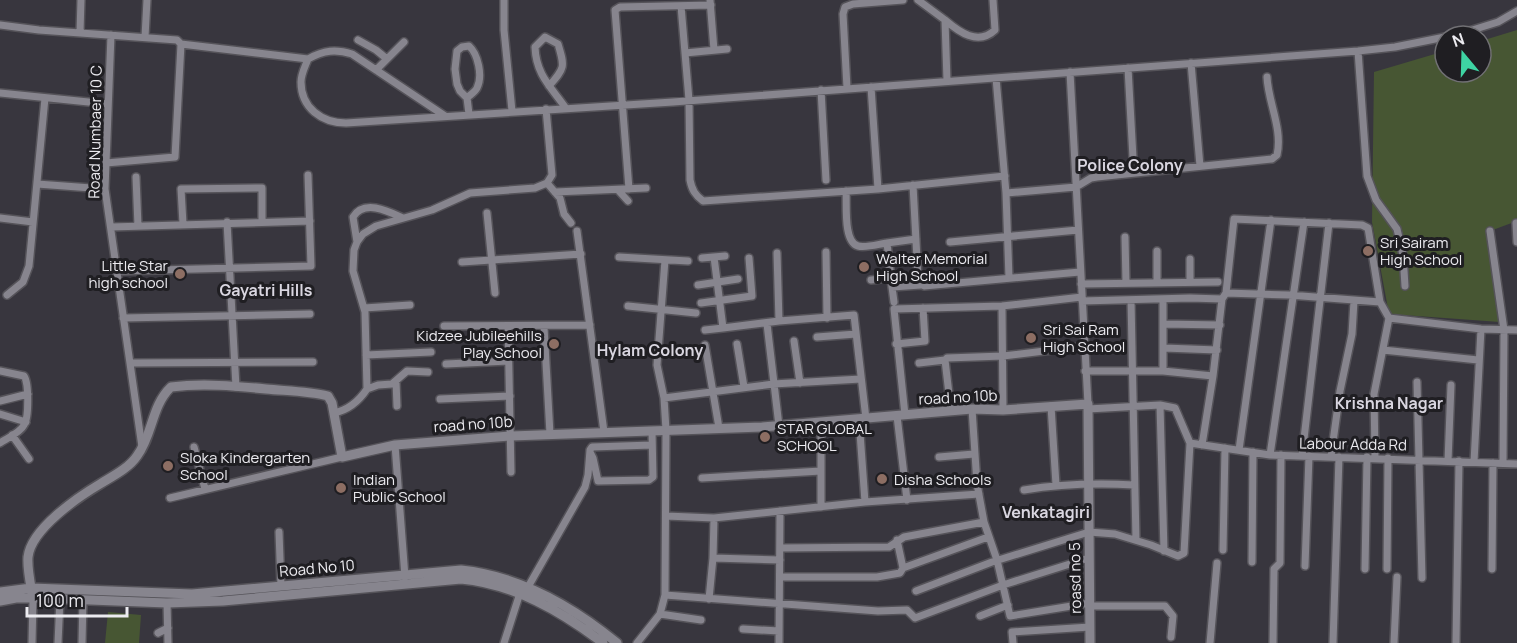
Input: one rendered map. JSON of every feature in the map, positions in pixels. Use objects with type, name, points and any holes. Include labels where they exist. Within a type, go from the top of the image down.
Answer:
[{"type":"street","points":[[80,32],[81,0]]},
{"type":"street","points":[[146,37],[147,0]]},
{"type":"street","points":[[504,0],[504,30],[512,111]]},
{"type":"street","points":[[847,88],[843,14],[845,7],[853,4],[903,0]]},
{"type":"street","points":[[918,0],[966,35],[978,37],[990,35],[995,30],[993,0]]},
{"type":"street","points":[[629,189],[616,9],[620,7],[681,6],[710,2],[714,50]]},
{"type":"street","points":[[681,6],[689,100],[691,189],[703,201],[878,189],[1005,177]]},
{"type":"street","points":[[1492,24],[1517,11]]},
{"type":"street","points":[[945,21],[947,81]]},
{"type":"street","points":[[0,25],[177,40],[181,44],[308,59],[324,51],[343,51],[352,54],[445,116]]},
{"type":"street","name":"Road Numbaer 10 C","points":[[111,35],[105,189],[142,447]]},
{"type":"street","points":[[549,86],[562,71],[562,60],[558,44],[545,37],[535,47],[536,62],[540,73],[549,86],[565,107]]},
{"type":"street","points":[[358,40],[387,59]]},
{"type":"street","points":[[308,59],[302,74],[302,92],[307,104],[323,119],[335,123],[346,123],[1358,51],[1433,40]]},
{"type":"street","points":[[376,70],[404,42]]},
{"type":"street","points":[[106,163],[175,158],[181,44]]},
{"type":"street","points":[[467,98],[477,88],[479,80],[476,58],[469,46],[457,51],[456,64],[458,87],[467,98],[469,114]]},
{"type":"street","points":[[685,53],[727,49]]},
{"type":"street","points":[[1358,51],[1367,176],[1376,200],[1397,229],[1403,255],[1405,286]]},
{"type":"street","points":[[1191,63],[1200,166]]},
{"type":"street","points":[[1128,68],[1132,158]]},
{"type":"street","points":[[916,591],[997,560],[1089,532],[1115,534],[1181,556],[1185,549],[1190,443],[1180,414],[1175,408],[1160,405],[1088,407],[1070,72]]},
{"type":"street","points":[[1006,193],[1076,187],[1091,178],[1264,160],[1276,156],[1278,147],[1275,110],[1269,96],[1267,76]]},
{"type":"street","points":[[996,78],[1005,177],[1009,278]]},
{"type":"street","points":[[871,87],[878,189]]},
{"type":"street","points":[[821,90],[826,180]]},
{"type":"street","points":[[0,93],[108,104]]},
{"type":"street","points":[[7,295],[19,286],[29,266],[45,98]]},
{"type":"street","points":[[367,389],[364,308],[353,271],[354,250],[357,242],[363,234],[375,226],[432,210],[470,194],[535,188],[547,183],[552,175],[546,109]]},
{"type":"street","points":[[118,272],[311,266],[308,176]]},
{"type":"street","points":[[136,177],[138,226]]},
{"type":"street","points":[[547,183],[560,198],[564,214],[571,223]]},
{"type":"street","points":[[36,184],[105,189]]},
{"type":"street","points":[[913,185],[918,278],[921,285]]},
{"type":"street","points":[[183,224],[181,189],[262,188],[262,221]]},
{"type":"street","points":[[555,192],[646,188]]},
{"type":"street","points":[[618,190],[628,201]]},
{"type":"street","points":[[846,191],[847,230],[851,241],[858,246],[916,238]]},
{"type":"street","points":[[357,242],[353,217],[359,209],[366,207],[385,210],[403,218]]},
{"type":"street","points":[[487,213],[495,293]]},
{"type":"street","points":[[0,218],[33,222]]},
{"type":"street","points":[[1202,445],[1234,219],[1362,225],[1368,228],[1380,302],[1389,318],[1374,394],[1365,569]]},
{"type":"street","points":[[1239,450],[1271,220]]},
{"type":"street","points":[[111,227],[310,221]]},
{"type":"street","points":[[227,222],[236,387]]},
{"type":"street","points":[[1270,454],[1304,222]]},
{"type":"street","points":[[1305,566],[1305,456],[1329,223]]},
{"type":"street","points":[[1516,223],[1517,242]]},
{"type":"street","points":[[950,242],[1078,230]]},
{"type":"street","points":[[577,231],[604,432]]},
{"type":"street","points":[[1490,231],[1504,330],[1503,464]]},
{"type":"street","points":[[1125,237],[1126,283]]},
{"type":"street","points":[[887,243],[894,302]]},
{"type":"street","points":[[1157,251],[1157,283]]},
{"type":"street","points":[[826,252],[827,318]]},
{"type":"street","points":[[777,253],[779,321]]},
{"type":"street","points":[[462,262],[581,254]]},
{"type":"street","points":[[619,256],[688,261]]},
{"type":"street","points":[[702,258],[725,256]]},
{"type":"street","points":[[714,257],[723,328]]},
{"type":"street","points":[[701,303],[752,296],[749,258]]},
{"type":"street","points":[[1190,259],[1190,282]]},
{"type":"street","points":[[637,643],[660,614],[665,595],[666,430],[664,398],[657,366],[665,260]]},
{"type":"street","points":[[892,287],[921,285],[928,287],[1080,272]]},
{"type":"street","points":[[871,280],[891,278]]},
{"type":"street","points":[[698,285],[738,279]]},
{"type":"street","points":[[1081,284],[1218,282]]},
{"type":"street","points":[[907,500],[894,309],[1002,306],[1082,299],[1131,300],[1261,294],[1380,302]]},
{"type":"street","points":[[1163,299],[1163,371]]},
{"type":"street","points":[[1131,300],[1136,540]]},
{"type":"street","points":[[1333,643],[1335,457],[1340,391],[1352,334],[1354,301]]},
{"type":"street","points":[[364,308],[410,304]]},
{"type":"street","points":[[628,306],[696,313]]},
{"type":"street","points":[[1002,306],[1004,410]]},
{"type":"street","points":[[896,344],[925,341],[923,308]]},
{"type":"street","points":[[123,318],[310,314]]},
{"type":"street","points":[[705,330],[854,315],[861,379],[865,502]]},
{"type":"street","points":[[1389,318],[1481,329],[1517,330]]},
{"type":"street","points":[[767,324],[779,426]]},
{"type":"street","points":[[1164,324],[1220,325]]},
{"type":"street","points":[[444,326],[590,325]]},
{"type":"street","points":[[508,326],[511,472]]},
{"type":"street","points":[[544,327],[550,434]]},
{"type":"street","points":[[1474,462],[1481,329]]},
{"type":"street","points":[[817,338],[856,334]]},
{"type":"street","points":[[794,341],[800,383]]},
{"type":"street","points":[[737,344],[744,387]]},
{"type":"street","points":[[705,345],[719,428]]},
{"type":"street","points":[[919,363],[947,358],[1003,356],[1084,346]]},
{"type":"street","points":[[1164,348],[1217,350]]},
{"type":"street","points":[[1383,350],[1478,360]]},
{"type":"street","points":[[366,355],[431,352]]},
{"type":"street","points":[[945,360],[951,411]]},
{"type":"street","points":[[446,364],[508,361]]},
{"type":"street","points":[[130,363],[313,362]]},
{"type":"street","points":[[0,371],[24,376],[28,381],[26,422],[21,429],[0,443]]},
{"type":"street","points":[[334,413],[350,407],[367,389],[392,384],[407,371],[428,372]]},
{"type":"street","points":[[1085,371],[1163,371],[1213,376]]},
{"type":"street","points":[[664,398],[773,384],[861,379]]},
{"type":"street","points":[[396,381],[397,406]]},
{"type":"street","points":[[1417,382],[1422,578]]},
{"type":"street","points":[[32,643],[33,599],[28,558],[32,546],[68,504],[131,463],[142,447],[157,406],[171,387],[187,385],[236,387],[328,396],[332,403],[342,457],[170,498]]},
{"type":"street","points":[[1448,460],[1451,385]]},
{"type":"street","points":[[0,401],[28,394]]},
{"type":"street","points":[[440,399],[510,396]]},
{"type":"street","points":[[1160,405],[1164,551]]},
{"type":"street","points":[[1051,406],[1056,484]]},
{"type":"street","name":"road no 10b","points":[[342,457],[395,445],[511,435],[779,426],[972,409],[1088,407]]},
{"type":"street","name":"roasd no 5","points":[[1088,407],[1090,643]]},
{"type":"street","points":[[972,409],[979,494],[984,522],[997,560],[1010,616],[1090,605],[1165,606],[1173,616],[1171,637]]},
{"type":"street","points":[[0,414],[26,422]]},
{"type":"street","points":[[821,423],[821,507]]},
{"type":"street","points":[[589,451],[593,458],[598,481],[649,480],[653,477],[652,431]]},
{"type":"street","points":[[12,435],[29,459]]},
{"type":"street","name":"Labour Adda Rd","points":[[1190,443],[1281,455],[1517,464]]},
{"type":"street","points":[[395,445],[406,579]]},
{"type":"street","points":[[504,643],[524,590],[585,487],[589,451],[592,447],[652,445]]},
{"type":"street","points":[[194,447],[205,489]]},
{"type":"street","points":[[1223,550],[1225,448]]},
{"type":"street","points":[[1252,562],[1253,452]]},
{"type":"street","points":[[939,457],[975,454]]},
{"type":"street","points":[[1273,643],[1274,569],[1280,563],[1281,455]]},
{"type":"street","points":[[1387,569],[1388,458]]},
{"type":"street","points":[[1456,643],[1459,461]]},
{"type":"street","points":[[1492,569],[1493,463]]},
{"type":"street","points":[[702,478],[821,471]]},
{"type":"street","points":[[1024,490],[1056,484],[1134,485]]},
{"type":"street","points":[[666,516],[714,518],[865,502],[979,494]]},
{"type":"street","points":[[779,643],[780,511]]},
{"type":"street","points":[[709,599],[714,518]]},
{"type":"street","points":[[780,548],[886,548],[904,537],[984,522]]},
{"type":"street","points":[[279,532],[281,586]]},
{"type":"street","points":[[780,577],[877,577],[900,573],[903,568],[988,537]]},
{"type":"street","points":[[897,540],[903,568]]},
{"type":"street","points":[[713,558],[780,560]]},
{"type":"street","points":[[665,595],[778,605],[878,611],[907,610],[915,618],[1003,585],[1089,558]]},
{"type":"street","points":[[1210,643],[1217,564]]},
{"type":"street","points":[[1394,643],[1397,577]]},
{"type":"street","name":"Road No 10","points":[[0,601],[16,598],[167,603],[223,601],[406,579]]},
{"type":"street","name":"Road No 10","points":[[0,592],[31,588],[192,594],[406,579],[461,579],[524,590],[601,630],[617,643]]},
{"type":"street","name":"Road No 10","points":[[524,590],[536,601],[603,643]]},
{"type":"street","points":[[58,643],[60,599]]},
{"type":"street","points":[[82,643],[83,600]]},
{"type":"street","points":[[167,603],[168,643]]},
{"type":"street","points":[[980,616],[1008,605]]},
{"type":"street","points":[[660,614],[701,620]]},
{"type":"street","points":[[1013,643],[1012,632],[1090,627]]},
{"type":"street","points":[[158,633],[168,628]]},
{"type":"street","points":[[743,629],[779,631]]},
{"type":"green space","points":[[1517,30],[1517,221],[1490,231],[1500,322],[1389,314],[1372,222],[1374,72],[1433,55],[1433,84],[1493,84],[1493,37]]},
{"type":"green space","points":[[108,612],[141,615],[139,643],[105,643]]},
{"type":"place","name":"Sri Sairam High School","points":[[1368,251]]},
{"type":"place","name":"Walter Memorial High School","points":[[864,267]]},
{"type":"place","name":"Little Star high school","points":[[180,274]]},
{"type":"place","name":"Sri Sai Ram High School","points":[[1031,338]]},
{"type":"place","name":"Kidzee Jubileehills Play School","points":[[554,344]]},
{"type":"place","name":"STAR GLOBAL SCHOOL","points":[[765,437]]},
{"type":"place","name":"Sloka Kindergarten School","points":[[168,466]]},
{"type":"place","name":"Disha Schools","points":[[882,479]]},
{"type":"place","name":"Indian Public School","points":[[341,488]]},
{"type":"district","name":"Police Colony","points":[[1130,165]]},
{"type":"district","name":"Gayatri Hills","points":[[266,290]]},
{"type":"district","name":"Hylam Colony","points":[[650,350]]},
{"type":"district","name":"Krishna Nagar","points":[[1389,403]]},
{"type":"district","name":"Venkatagiri","points":[[1046,512]]}]
